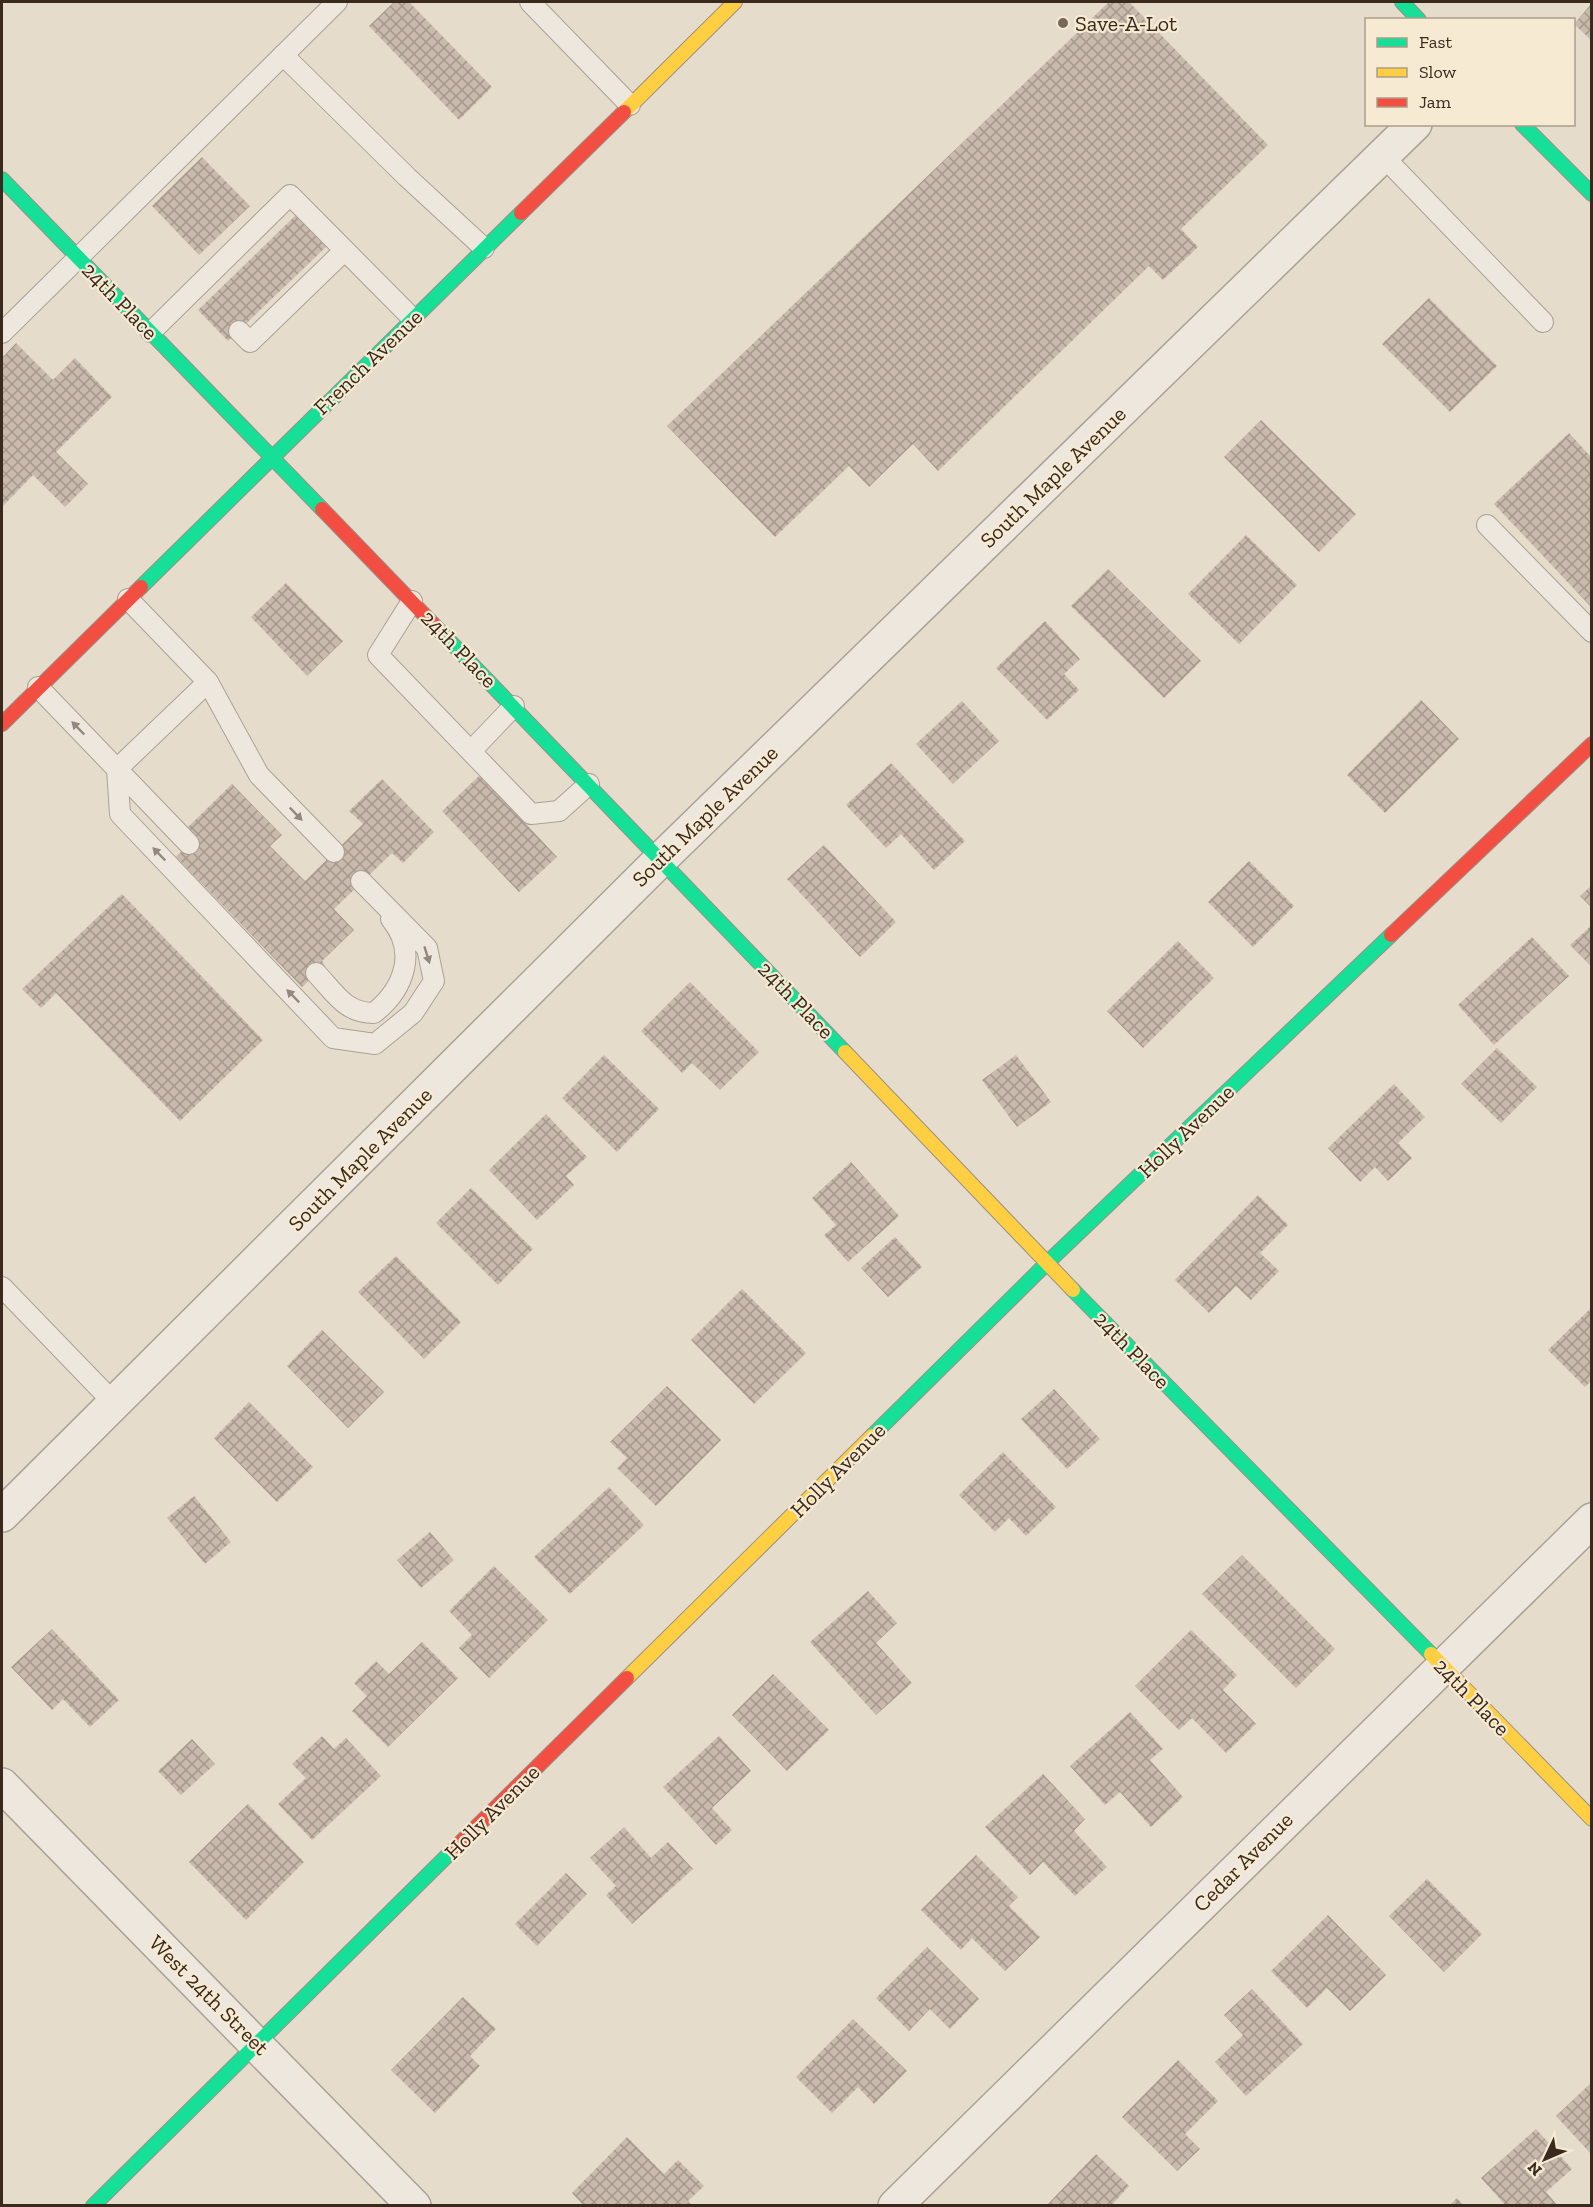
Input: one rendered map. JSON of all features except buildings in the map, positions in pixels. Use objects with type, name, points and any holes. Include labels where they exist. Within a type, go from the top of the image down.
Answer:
[{"type":"street","name":"French Avenue","points":[[2,724],[735,2]]},
{"type":"street","points":[[1402,2],[1417,18]]},
{"type":"street","name":"South Maple Avenue","points":[[2,1515],[661,859],[1412,126]]},
{"type":"street","points":[[1524,126],[1592,194]]},
{"type":"street","name":"24th Place","points":[[2,179],[514,706],[1047,1263],[1592,1819]]},
{"type":"street","name":"Holly Avenue","points":[[93,2205],[1047,1263],[1592,744]]},
{"type":"street","name":"Cedar Avenue","points":[[895,2205],[1592,1520]]},
{"type":"street","name":"West 24th Street","points":[[2,1785],[414,2205]]},
{"type":"lane","points":[[2,333],[337,2]]},
{"type":"lane","points":[[530,2],[630,105]]},
{"type":"lane","points":[[283,55],[406,177],[484,248]]},
{"type":"lane","points":[[1383,155],[1543,322]]},
{"type":"lane","points":[[152,332],[202,294],[256,242],[290,195],[412,318]]},
{"type":"lane","points":[[239,331],[250,342],[268,313],[298,284],[344,251]]},
{"type":"lane","points":[[1487,525],[1592,632]]},
{"type":"lane","points":[[128,599],[208,682],[259,775],[334,852]]},
{"type":"lane","points":[[412,601],[378,655],[531,814],[560,811],[589,784]]},
{"type":"lane","points":[[117,769],[208,682]]},
{"type":"lane","points":[[38,687],[189,844]]},
{"type":"lane","points":[[471,751],[514,706]]},
{"type":"lane","points":[[117,769],[120,814],[333,1038],[375,1044],[413,1013],[434,981],[427,948],[362,881],[399,928],[405,960],[401,983],[391,999],[374,1013],[359,1013],[348,1007],[316,974]]},
{"type":"lane","points":[[2,1287],[114,1403]]},
{"type":"traffic: fast","points":[[1402,2],[1417,18]]},
{"type":"traffic: fast","points":[[1524,126],[1592,194]]},
{"type":"traffic: fast","points":[[2,179],[322,509]]},
{"type":"traffic: fast","points":[[141,587],[521,213]]},
{"type":"traffic: fast","points":[[437,628],[845,1052]]},
{"type":"traffic: fast","points":[[872,1436],[1047,1263],[1391,935]]},
{"type":"traffic: fast","points":[[1073,1290],[1431,1654]]},
{"type":"traffic: fast","points":[[93,2206],[455,1848]]},
{"type":"traffic: slow","points":[[624,112],[735,2]]},
{"type":"traffic: slow","points":[[845,1052],[1073,1290]]},
{"type":"traffic: slow","points":[[627,1678],[872,1436]]},
{"type":"traffic: slow","points":[[1431,1654],[1592,1819]]},
{"type":"traffic: jam","points":[[521,213],[624,112]]},
{"type":"traffic: jam","points":[[322,509],[437,628]]},
{"type":"traffic: jam","points":[[2,724],[141,587]]},
{"type":"traffic: jam","points":[[1391,935],[1592,744]]},
{"type":"traffic: jam","points":[[455,1848],[627,1678]]},
{"type":"place","name":"Save-A-Lot","points":[[1063,23]]}]
